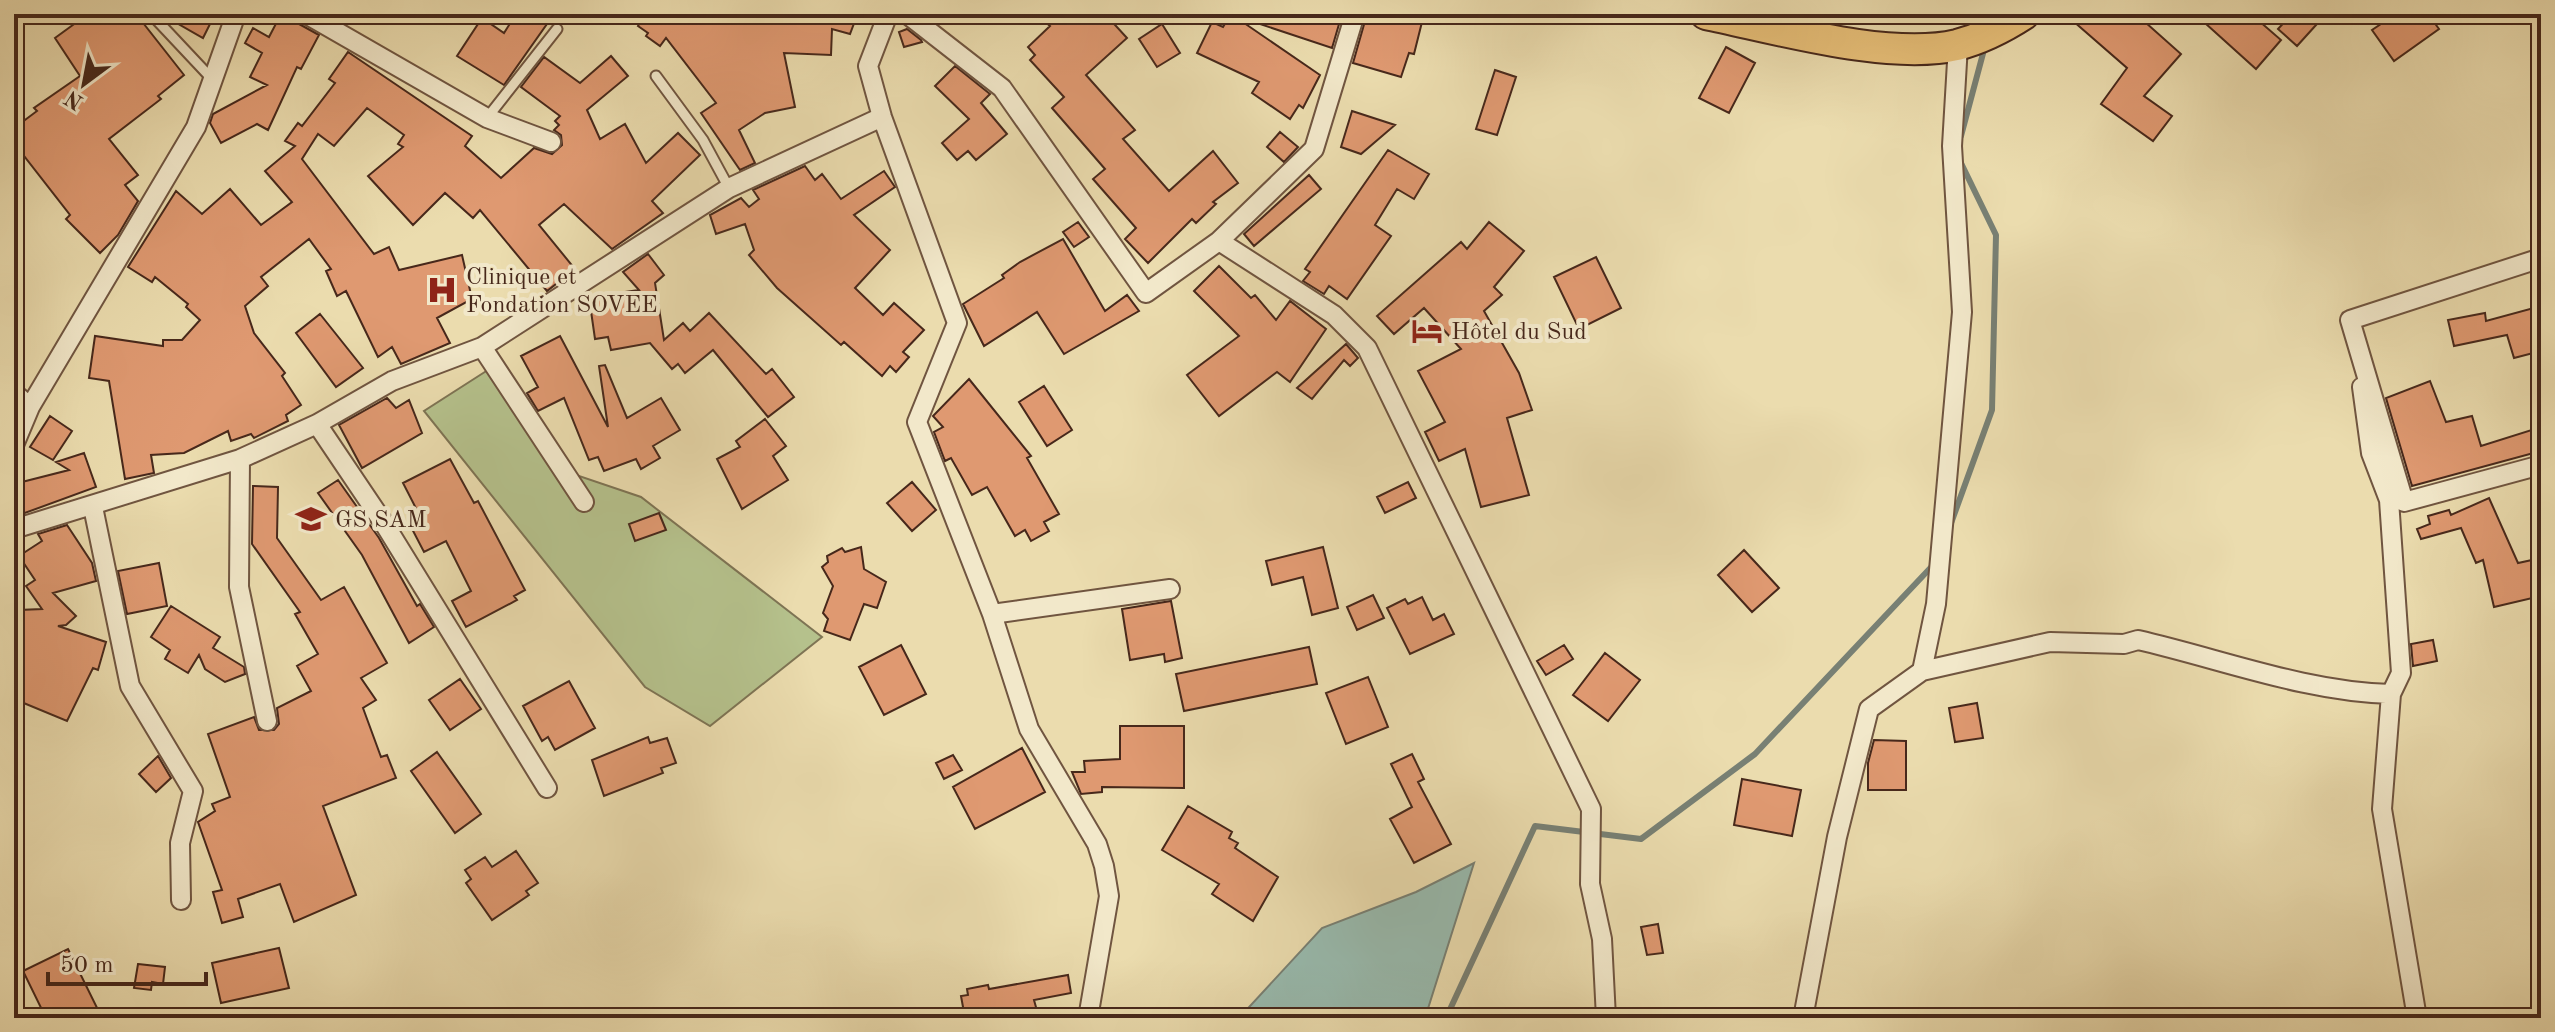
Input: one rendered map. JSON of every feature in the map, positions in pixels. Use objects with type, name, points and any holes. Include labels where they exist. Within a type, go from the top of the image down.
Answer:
[{"type":"main road","points":[[1706,14],[1917,50],[1951,46],[2024,14]]},
{"type":"street","points":[[14,445],[30,407],[196,127],[236,14]]},
{"type":"street","points":[[306,14],[487,118],[551,142]]},
{"type":"street","points":[[888,14],[868,66],[882,117],[957,323],[917,422],[992,614],[1029,729],[1097,844],[1104,866],[1109,896],[1088,1018]]},
{"type":"street","points":[[907,14],[1002,88],[1146,293],[1219,241],[1314,149],[1355,14]]},
{"type":"street","points":[[1922,671],[1938,589],[1962,312],[1952,146],[1951,46]]},
{"type":"street","points":[[14,529],[240,459],[317,424],[392,381],[482,347],[729,188],[882,117]]},
{"type":"street","points":[[1219,241],[1334,315],[1367,348],[1591,809],[1590,884],[1602,939],[1606,1018]]},
{"type":"street","points":[[2541,258],[2350,320],[2404,502],[2541,465]]},
{"type":"street","points":[[482,347],[584,502]]},
{"type":"street","points":[[2369,384],[2362,387],[2371,453],[2389,500],[2401,673],[2391,694],[2382,809],[2417,1018]]},
{"type":"street","points":[[14,393],[30,407]]},
{"type":"street","points":[[317,424],[385,525],[547,788]]},
{"type":"street","points":[[240,459],[239,587],[267,721]]},
{"type":"street","points":[[93,507],[130,686],[193,791],[180,843],[181,900]]},
{"type":"street","points":[[992,614],[1170,589]]},
{"type":"street","points":[[1803,1018],[1837,837],[1869,709],[1922,671],[2050,642],[2124,644],[2138,640],[2304,683],[2361,693],[2391,694]]},
{"type":"lane","points":[[151,14],[213,80]]},
{"type":"lane","points":[[487,118],[557,29]]},
{"type":"lane","points":[[656,76],[703,140],[729,188]]},
{"type":"green space","points":[[491,368],[570,473],[641,497],[822,637],[710,726],[645,687],[424,411]]},
{"type":"water","points":[[1474,863],[1425,1018],[1239,1018],[1322,928],[1416,892]]},
{"type":"building","points":[[88,14],[136,14],[184,75],[158,96],[161,99],[109,139],[138,175],[125,185],[138,201],[118,235],[100,253],[66,219],[70,215],[14,143],[23,134],[17,126],[37,111],[34,108],[80,76],[55,38]]},
{"type":"building","points":[[161,14],[215,14],[203,38]]},
{"type":"building","points":[[281,14],[319,35],[301,69],[297,67],[268,130],[257,124],[221,143],[210,123],[213,114],[267,85],[250,77],[262,53],[245,43],[253,28],[269,37]]},
{"type":"building","points":[[516,14],[554,14],[504,85],[457,56],[482,18],[504,33]]},
{"type":"building","points":[[646,14],[844,14],[856,18],[850,34],[832,29],[831,55],[784,53],[795,107],[765,113],[739,130],[755,163],[740,170],[701,113],[716,103],[666,38],[660,46],[638,26]]},
{"type":"building","points":[[1036,14],[1105,14],[1127,38],[1086,75],[1135,130],[1123,139],[1169,191],[1213,151],[1238,183],[1213,202],[1216,204],[1196,223],[1192,219],[1148,263],[1125,239],[1136,228],[1093,179],[1105,169],[1052,108],[1064,97],[1030,60],[1035,55],[1028,47],[1050,26]]},
{"type":"building","points":[[1231,14],[1320,75],[1303,108],[1299,105],[1290,119],[1252,93],[1259,82],[1197,53],[1212,22],[1223,27]]},
{"type":"building","points":[[1239,14],[1342,14],[1332,48],[1239,17]]},
{"type":"building","points":[[1367,14],[1389,14],[1422,22],[1414,54],[1409,53],[1401,77],[1353,63]]},
{"type":"building","points":[[2065,14],[2136,14],[2181,54],[2144,96],[2172,116],[2153,141],[2101,104],[2127,68]]},
{"type":"building","points":[[2195,14],[2251,14],[2281,40],[2256,69]]},
{"type":"building","points":[[2292,14],[2303,14],[2316,25],[2297,46],[2278,29]]},
{"type":"building","points":[[2396,14],[2428,14],[2439,29],[2394,61],[2372,30]]},
{"type":"building","points":[[1162,24],[1180,53],[1157,67],[1139,39]]},
{"type":"building","points":[[907,29],[922,42],[904,47],[899,32]]},
{"type":"building","points":[[1726,47],[1755,63],[1729,113],[1699,98]]},
{"type":"building","points":[[348,52],[472,136],[465,146],[501,178],[534,148],[552,154],[562,145],[561,135],[554,130],[559,125],[555,121],[560,116],[521,87],[544,57],[580,83],[611,56],[628,76],[587,110],[600,139],[625,124],[646,163],[678,133],[700,155],[652,201],[663,213],[612,249],[564,204],[539,225],[575,269],[547,291],[480,210],[473,218],[445,193],[413,225],[368,176],[403,147],[398,144],[404,135],[367,108],[334,146],[318,134],[302,159],[374,254],[389,247],[399,270],[462,255],[472,299],[437,318],[450,343],[401,364],[392,347],[378,357],[346,291],[337,296],[326,271],[331,269],[309,239],[261,277],[268,286],[245,306],[254,333],[285,373],[282,376],[301,405],[286,415],[288,421],[254,438],[251,434],[231,441],[228,431],[184,453],[151,455],[154,473],[125,479],[109,381],[89,378],[95,336],[163,346],[163,340],[182,340],[200,320],[186,307],[188,304],[155,277],[152,282],[128,267],[176,191],[202,214],[230,189],[261,225],[292,202],[265,171],[295,146],[285,141],[298,123],[302,126],[335,83],[329,79]]},
{"type":"building","points":[[955,66],[990,94],[981,103],[1007,134],[976,160],[968,151],[957,160],[942,143],[969,119],[935,86]]},
{"type":"building","points":[[1495,70],[1516,77],[1497,135],[1476,129]]},
{"type":"building","points":[[1352,111],[1395,125],[1361,154],[1341,147]]},
{"type":"building","points":[[1280,132],[1298,147],[1284,162],[1267,147]]},
{"type":"building","points":[[1388,150],[1429,174],[1414,199],[1397,189],[1375,225],[1391,236],[1347,299],[1329,286],[1324,294],[1303,281],[1310,272],[1305,269]]},
{"type":"building","points":[[805,166],[815,180],[822,174],[841,199],[884,171],[895,187],[854,215],[890,250],[855,288],[883,315],[894,303],[924,330],[903,352],[909,357],[896,372],[890,366],[882,376],[844,342],[841,345],[777,288],[749,255],[754,250],[745,224],[716,234],[710,215],[741,198],[749,207],[759,199],[753,190]]},
{"type":"building","points":[[1309,175],[1321,189],[1254,246],[1244,234]]},
{"type":"building","points":[[1078,222],[1089,237],[1074,247],[1063,232]]},
{"type":"building","points":[[1489,222],[1524,251],[1494,287],[1502,295],[1484,311],[1519,373],[1532,410],[1507,418],[1529,495],[1481,507],[1465,449],[1439,461],[1425,432],[1445,422],[1418,371],[1461,349],[1424,308],[1394,334],[1377,316],[1461,242],[1467,249]]},
{"type":"building","points":[[1063,239],[1105,311],[1127,295],[1139,311],[1064,354],[1037,312],[984,346],[963,304],[1004,278],[1002,275],[1020,262]]},
{"type":"building","points":[[648,254],[664,275],[655,283],[664,340],[683,323],[690,331],[709,313],[766,374],[772,369],[794,397],[768,417],[713,350],[685,373],[678,364],[672,369],[650,343],[611,350],[608,337],[595,339],[589,297],[639,290],[623,272]]},
{"type":"building","points":[[1596,257],[1621,308],[1579,329],[1554,277]]},
{"type":"building","points":[[1219,266],[1251,298],[1255,295],[1276,320],[1290,301],[1326,329],[1290,382],[1277,372],[1219,416],[1187,375],[1239,336],[1194,291]]},
{"type":"building","points":[[2541,306],[2541,351],[2514,358],[2507,335],[2454,346],[2448,320],[2485,313],[2486,321]]},
{"type":"building","points":[[320,314],[363,368],[336,387],[296,333]]},
{"type":"building","points":[[560,336],[608,427],[599,366],[605,365],[627,418],[661,398],[680,430],[653,446],[660,458],[641,469],[636,459],[604,471],[598,457],[589,460],[564,398],[538,411],[527,393],[538,387],[521,356]]},
{"type":"building","points":[[1346,344],[1358,358],[1350,366],[1344,360],[1312,399],[1297,388]]},
{"type":"building","points":[[969,379],[1031,456],[1027,458],[1059,514],[1044,522],[1049,531],[1031,541],[1025,530],[1015,536],[987,487],[972,495],[951,458],[945,461],[934,432],[943,427],[933,416]]},
{"type":"building","points":[[2430,381],[2446,422],[2472,416],[2481,446],[2541,427],[2541,451],[2412,486],[2386,398]]},
{"type":"building","points":[[1044,386],[1072,430],[1047,446],[1019,402]]},
{"type":"building","points":[[387,398],[396,408],[409,400],[422,433],[362,468],[339,425]]},
{"type":"building","points":[[50,416],[72,431],[53,460],[30,447]]},
{"type":"building","points":[[765,419],[786,446],[773,456],[788,480],[742,509],[717,459],[740,447],[736,441]]},
{"type":"building","points":[[84,453],[96,487],[22,514],[14,484],[69,470],[56,462]]},
{"type":"building","points":[[450,459],[474,503],[478,501],[525,590],[514,596],[517,600],[466,627],[452,601],[471,591],[446,541],[424,552],[410,525],[422,520],[403,483]]},
{"type":"building","points":[[338,480],[379,538],[417,606],[420,604],[434,627],[409,643],[362,555],[318,493]]},
{"type":"building","points":[[912,482],[936,510],[912,531],[887,503]]},
{"type":"building","points":[[1408,482],[1416,498],[1385,513],[1377,497]]},
{"type":"building","points":[[253,486],[278,487],[277,538],[321,600],[344,587],[387,663],[361,678],[376,700],[363,708],[381,757],[387,755],[396,778],[323,806],[356,895],[294,922],[280,884],[238,899],[243,917],[222,923],[213,892],[222,890],[198,822],[215,811],[212,804],[230,797],[208,734],[254,717],[259,730],[274,730],[279,724],[277,708],[311,691],[297,666],[318,654],[295,614],[300,612],[252,544]]},
{"type":"building","points":[[2489,498],[2518,563],[2541,558],[2541,596],[2494,607],[2483,560],[2476,563],[2461,528],[2421,539],[2417,529],[2430,524],[2428,516],[2449,510],[2451,515]]},
{"type":"building","points":[[659,513],[666,530],[635,541],[629,524]]},
{"type":"building","points":[[67,525],[92,563],[96,581],[53,593],[76,616],[66,625],[58,626],[106,642],[98,670],[93,668],[67,721],[14,699],[14,616],[20,615],[19,610],[42,609],[26,586],[35,580],[19,556],[42,541],[38,534]]},
{"type":"building","points":[[861,547],[864,569],[886,582],[877,608],[864,604],[850,640],[824,631],[828,619],[823,613],[833,586],[822,567],[828,562],[827,556],[842,548],[845,552]]},
{"type":"building","points":[[1323,547],[1338,608],[1312,615],[1303,577],[1272,585],[1266,561]]},
{"type":"building","points":[[1744,550],[1779,588],[1752,612],[1718,575]]},
{"type":"building","points":[[159,563],[167,606],[127,614],[118,571]]},
{"type":"building","points":[[1373,595],[1384,618],[1357,630],[1347,607]]},
{"type":"building","points":[[1422,597],[1433,620],[1444,614],[1454,634],[1410,654],[1387,608],[1405,599],[1408,604]]},
{"type":"building","points":[[1171,601],[1182,658],[1165,662],[1164,654],[1130,660],[1122,609]]},
{"type":"building","points":[[171,606],[220,637],[213,648],[244,667],[245,674],[225,682],[205,669],[199,655],[188,673],[165,659],[170,650],[151,637]]},
{"type":"building","points":[[2433,640],[2437,661],[2413,666],[2411,644]]},
{"type":"building","points":[[901,645],[926,694],[884,715],[859,667]]},
{"type":"building","points":[[1564,645],[1573,659],[1546,675],[1537,661]]},
{"type":"building","points":[[1309,647],[1317,684],[1184,711],[1176,674]]},
{"type":"building","points":[[1605,653],[1640,680],[1608,721],[1573,695]]},
{"type":"building","points":[[1368,677],[1388,727],[1346,744],[1326,693]]},
{"type":"building","points":[[460,679],[481,709],[450,730],[429,700]]},
{"type":"building","points":[[569,681],[595,728],[555,750],[548,737],[542,741],[523,706]]},
{"type":"building","points":[[1977,703],[1983,738],[1955,742],[1949,708]]},
{"type":"building","points":[[1120,726],[1184,726],[1184,788],[1102,787],[1102,792],[1081,794],[1072,772],[1085,772],[1084,761],[1120,759]]},
{"type":"building","points":[[648,737],[650,743],[667,738],[676,763],[661,768],[663,773],[604,796],[592,760]]},
{"type":"building","points":[[1874,740],[1906,741],[1906,790],[1868,790],[1868,763]]},
{"type":"building","points":[[1022,748],[1045,792],[975,829],[953,787]]},
{"type":"building","points":[[437,752],[481,814],[455,833],[411,771]]},
{"type":"building","points":[[1412,754],[1424,779],[1418,782],[1451,844],[1414,863],[1390,819],[1412,807],[1391,764]]},
{"type":"building","points":[[953,755],[962,770],[944,779],[936,763]]},
{"type":"building","points":[[158,756],[171,778],[156,792],[139,774]]},
{"type":"building","points":[[1742,779],[1801,790],[1792,836],[1734,825]]},
{"type":"building","points":[[1188,806],[1232,832],[1229,838],[1238,843],[1235,848],[1278,877],[1253,921],[1212,894],[1219,884],[1162,850]]},
{"type":"building","points":[[516,851],[538,883],[526,891],[529,895],[492,920],[466,883],[471,879],[465,870],[485,857],[492,867]]},
{"type":"building","points":[[1658,924],[1663,953],[1647,955],[1641,927]]},
{"type":"building","points":[[279,948],[289,988],[221,1003],[212,963]]},
{"type":"building","points":[[68,949],[102,1018],[46,1018],[23,971]]},
{"type":"building","points":[[138,964],[165,967],[163,984],[152,982],[151,990],[134,988]]},
{"type":"building","points":[[1068,975],[1071,993],[1034,1000],[1039,1018],[965,1018],[961,996],[968,995],[967,989],[988,985],[989,989]]},
{"type":"waterway","points":[[1961,136],[1985,46]]},
{"type":"waterway","points":[[1950,526],[1992,410],[1996,235],[1960,161]]},
{"type":"waterway","points":[[1446,1018],[1535,826],[1641,839],[1755,754],[1936,562]]},
{"type":"place","name":"Clinique et Fondation SOVEE","points":[[442,290]]},
{"type":"place","name":"Hôtel du Sud","points":[[1427,331]]},
{"type":"place","name":"GS SAM","points":[[311,519]]}]
